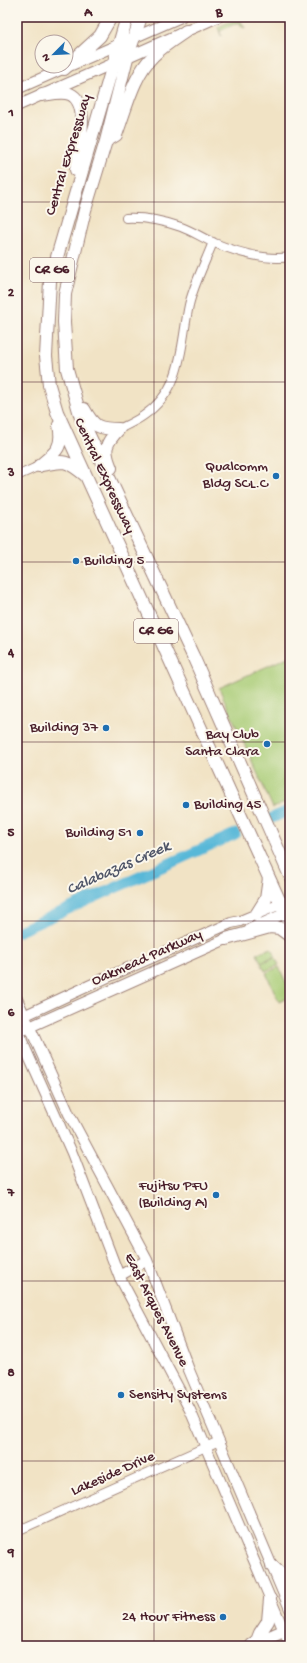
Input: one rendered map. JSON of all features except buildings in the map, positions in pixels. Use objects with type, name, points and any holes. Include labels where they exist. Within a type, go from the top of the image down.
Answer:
[{"type":"highway","points":[[74,60],[100,36],[111,17]]},
{"type":"highway","name":"Central Expressway","points":[[127,17],[74,194],[50,281],[46,356],[49,385],[57,412],[269,878],[287,910]]},
{"type":"highway","name":"Central Expressway","points":[[141,17],[127,58],[106,141],[79,233],[65,294],[64,322],[67,369],[81,418],[202,676],[289,871]]},
{"type":"highway","points":[[106,141],[116,135],[136,82],[145,66],[154,54],[186,31]]},
{"type":"highway","points":[[42,95],[60,92],[69,94],[76,99],[81,109],[82,126],[77,158],[74,194]]},
{"type":"highway","points":[[64,322],[76,393],[84,409],[90,420],[96,426],[108,429],[119,429]]},
{"type":"highway","points":[[39,466],[54,453],[60,443],[57,412]]},
{"type":"highway","points":[[119,429],[108,442],[106,446],[106,454],[138,530],[140,545]]},
{"type":"highway","points":[[39,466],[63,461],[72,465],[87,476]]},
{"type":"highway","points":[[256,914],[266,899],[269,878]]},
{"type":"highway","points":[[226,939],[270,927],[279,928],[290,936]]},
{"type":"highway","points":[[272,1566],[283,1576],[290,1588]]},
{"type":"highway","points":[[253,1645],[268,1621],[270,1600]]},
{"type":"highway","points":[[253,1645],[287,1629]]},
{"type":"main road","points":[[74,64],[181,17]]},
{"type":"main road","points":[[17,106],[218,17]]},
{"type":"main road","points":[[17,89],[52,74]]},
{"type":"main road","name":"Oakmead Parkway","points":[[21,1017],[211,932],[256,914],[287,910]]},
{"type":"main road","name":"Oakmead Parkway","points":[[17,1031],[30,1027],[287,910]]},
{"type":"main road","name":"East Arques Avenue","points":[[17,999],[21,1017],[30,1027],[69,1114],[147,1260],[189,1370],[290,1609]]},
{"type":"main road","name":"East Arques Avenue","points":[[17,1031],[72,1152],[119,1276],[182,1392],[207,1447],[270,1600],[287,1629],[290,1645]]},
{"type":"main road","points":[[119,1276],[147,1260]]},
{"type":"street","points":[[126,218],[145,218],[182,227],[213,242],[259,257],[276,259],[290,257]]},
{"type":"street","points":[[119,429],[143,417],[164,395],[174,380],[180,362],[191,299],[213,242]]},
{"type":"street","points":[[17,476],[39,466]]},
{"type":"street","name":"Lakeside Drive","points":[[18,1528],[219,1441]]},
{"type":"green space","points":[[239,18],[245,28],[242,27],[239,22],[220,31],[221,36],[218,27]]},
{"type":"green space","name":"Bay Club Santa Clara","points":[[290,656],[290,800],[273,808],[219,688]]},
{"type":"green space","points":[[271,948],[275,956],[261,962],[257,954]]},
{"type":"green space","points":[[275,957],[279,965],[265,971],[261,963]]},
{"type":"green space","points":[[279,967],[290,991],[290,997],[279,1002],[266,973]]},
{"type":"waterway","name":"Calabazas Creek","points":[[272,818],[290,810]]},
{"type":"waterway","name":"Calabazas Creek","points":[[17,932],[235,834]]},
{"type":"place","name":"Qualcomm Bldg SCL.C","points":[[276,476]]},
{"type":"place","name":"Building 5","points":[[76,561]]},
{"type":"place","name":"Building 37","points":[[106,728]]},
{"type":"place","name":"Bay Club Santa Clara","points":[[267,744]]},
{"type":"place","name":"Building 45","points":[[186,805]]},
{"type":"place","name":"Building 51","points":[[140,833]]},
{"type":"place","name":"Fujitsu PFU (Building A)","points":[[216,1195]]},
{"type":"place","name":"Sensity Systems","points":[[121,1395]]},
{"type":"place","name":"24 Hour Fitness","points":[[223,1617]]}]
